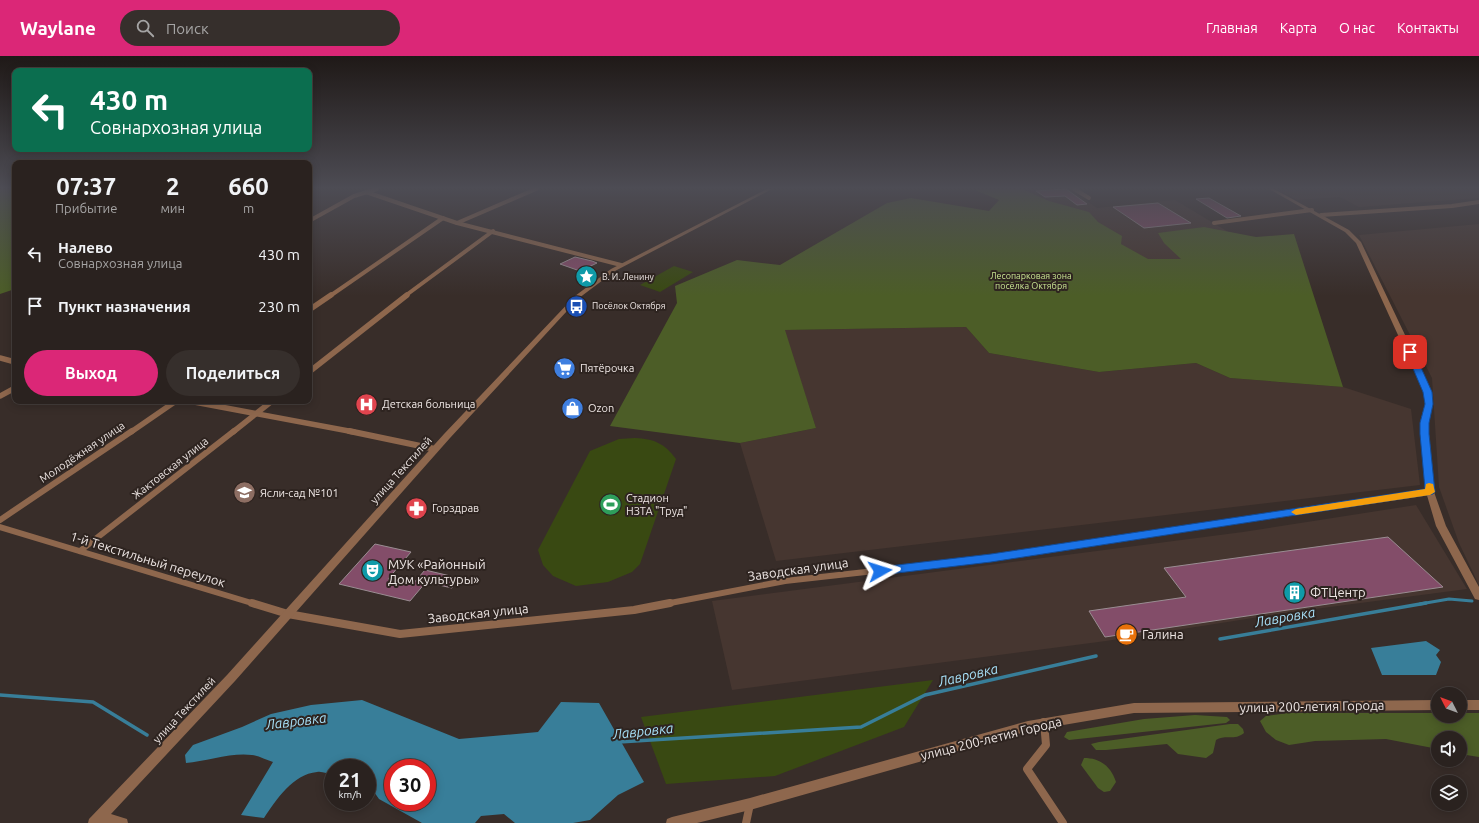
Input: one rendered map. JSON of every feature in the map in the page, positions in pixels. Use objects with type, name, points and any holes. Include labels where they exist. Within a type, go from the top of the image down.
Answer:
[{"type":"street","points":[[312,308],[433,225]]},
{"type":"street","points":[[465,225],[621,265]]},
{"type":"street","name":"улица Текстилей","points":[[96,820],[288,614],[435,449],[577,297],[602,276],[700,225]]},
{"type":"street","points":[[1338,225],[1348,231],[1358,242],[1428,392],[1429,404],[1424,423],[1424,434],[1430,492],[1440,526],[1479,596]]},
{"type":"street","points":[[312,370],[398,302],[493,231]]},
{"type":"street","points":[[0,358],[12,361]]},
{"type":"street","points":[[0,396],[12,390]]},
{"type":"street","name":"Молодёжная улица","points":[[0,520],[172,404]]},
{"type":"street","points":[[204,404],[435,449]]},
{"type":"street","name":"Жактовская улица","points":[[80,551],[268,404]]},
{"type":"street","name":"Заводская улица","points":[[288,614],[400,634],[634,610],[785,581],[991,558],[1430,492]]},
{"type":"street","name":"1-й Текстильный переулок","points":[[0,527],[288,614]]},
{"type":"street","name":"улица 200-летия Города","points":[[672,823],[750,804],[1044,722],[1134,708],[1431,705]]},
{"type":"street","points":[[1467,705],[1479,705]]},
{"type":"street","points":[[1044,722],[1046,745],[1027,768],[1063,823]]},
{"type":"street","points":[[746,823],[750,804]]},
{"type":"street","points":[[96,820],[122,823]]},
{"type":"shaded area","points":[[1073,225],[1216,225],[1235,236],[1193,261],[1143,266]]},
{"type":"shaded area","points":[[1479,225],[1479,585],[1459,543],[1439,487],[1432,378],[1359,235]]},
{"type":"shaded area","points":[[966,327],[989,353],[1099,372],[1196,363],[1230,378],[1343,387],[1411,409],[1420,485],[776,561],[740,443],[816,428],[784,330]]},
{"type":"shaded area","points":[[1416,505],[1467,589],[1292,612],[1106,641],[732,690],[712,601],[1243,532]]},
{"type":"green space","points":[[0,225],[12,225],[12,290],[0,294]]},
{"type":"green space","name":"Лесопарковая зона посёлка Октября","points":[[849,225],[1103,225],[1122,236],[1121,244],[1148,259],[1181,259],[1164,243],[1158,233],[1204,227],[1256,237],[1294,234],[1343,387],[1230,378],[1196,363],[1099,372],[989,353],[966,327],[785,330],[816,428],[740,443],[610,426],[677,303],[675,286],[737,260],[780,265]]},
{"type":"green space","points":[[674,266],[693,272],[660,292],[640,285]]},
{"type":"green space","name":"Стадион НЗТА \"Труд\"","points":[[619,439],[648,439],[658,443],[667,449],[676,459],[640,564],[632,572],[608,582],[576,586],[553,576],[543,565],[538,550],[590,451]]},
{"type":"green space","points":[[933,680],[904,727],[775,776],[666,784],[641,717]]},
{"type":"green space","points":[[1288,713],[1431,713],[1431,723],[1467,723],[1467,713],[1479,713],[1479,757],[1467,755],[1467,731],[1431,731],[1431,748],[1386,739],[1315,741],[1289,745],[1276,740],[1266,732],[1260,721],[1266,716]]},
{"type":"green space","points":[[1195,715],[1227,717],[1230,720],[1226,723],[1069,740],[1064,737],[1067,732],[1144,719]]},
{"type":"green space","points":[[1238,724],[1243,729],[1244,733],[1237,737],[1219,738],[1216,740],[1213,753],[1206,758],[1178,754],[1167,744],[1096,750],[1091,744],[1099,742]]},
{"type":"green space","points":[[1084,758],[1090,758],[1100,762],[1108,768],[1116,782],[1110,791],[1104,792],[1098,788],[1081,765]]},
{"type":"water","points":[[1426,641],[1440,650],[1436,655],[1441,662],[1436,675],[1382,675],[1371,648]]},
{"type":"water","points":[[362,700],[459,739],[538,732],[561,702],[599,703],[644,782],[618,795],[590,820],[573,823],[515,823],[504,814],[481,816],[475,823],[422,823],[400,811],[436,811],[436,759],[384,759],[384,802],[379,799],[376,795],[376,759],[324,759],[324,772],[308,774],[293,783],[280,796],[264,818],[241,815],[273,762],[245,754],[186,763],[185,755],[193,745],[242,727],[271,714],[311,705]]},
{"type":"building","points":[[1139,225],[1174,225],[1144,228]]},
{"type":"building","points":[[575,257],[597,263],[580,271],[560,264]]},
{"type":"building","name":"ФТЦентр","points":[[1388,537],[1443,587],[1105,637],[1089,611],[1186,597],[1164,568]]},
{"type":"building","name":"МУК «Районный Дом культуры»","points":[[375,544],[411,552],[388,579],[412,585],[425,570],[459,578],[452,588],[426,582],[410,601],[339,584]]},
{"type":"waterway","name":"Лавровка","points":[[1420,604],[1449,599],[1472,601]]},
{"type":"waterway","name":"Лавровка","points":[[1220,639],[1426,603]]},
{"type":"waterway","name":"Лавровка","points":[[619,742],[861,727],[925,695],[1096,656]]},
{"type":"waterway","name":"Лавровка","points":[[0,695],[93,702],[147,735]]},
{"type":"slow traffic","points":[[1296,512],[1430,492],[1429,487]]},
{"type":"place","name":"В. И. Ленину","points":[[586,277]]},
{"type":"place","name":"Посёлок Октября","points":[[577,306]]},
{"type":"place","name":"Пятёрочка","points":[[565,368]]},
{"type":"place","name":"Детская больница","points":[[367,404]]},
{"type":"place","name":"Ozon","points":[[573,408]]},
{"type":"place","name":"Ясли-сад №101","points":[[244,493]]},
{"type":"place","name":"Стадион НЗТА \"Труд\"","points":[[611,504]]},
{"type":"place","name":"Горздрав","points":[[416,508]]},
{"type":"place","name":"МУК «Районный Дом культуры»","points":[[373,571]]},
{"type":"place","name":"ФТЦентр","points":[[1295,592]]},
{"type":"place","name":"Галина","points":[[1126,634]]},
{"type":"route","points":[[880,571],[991,558],[1430,492],[1424,434],[1424,423],[1429,404],[1428,392],[1410,352]]}]
